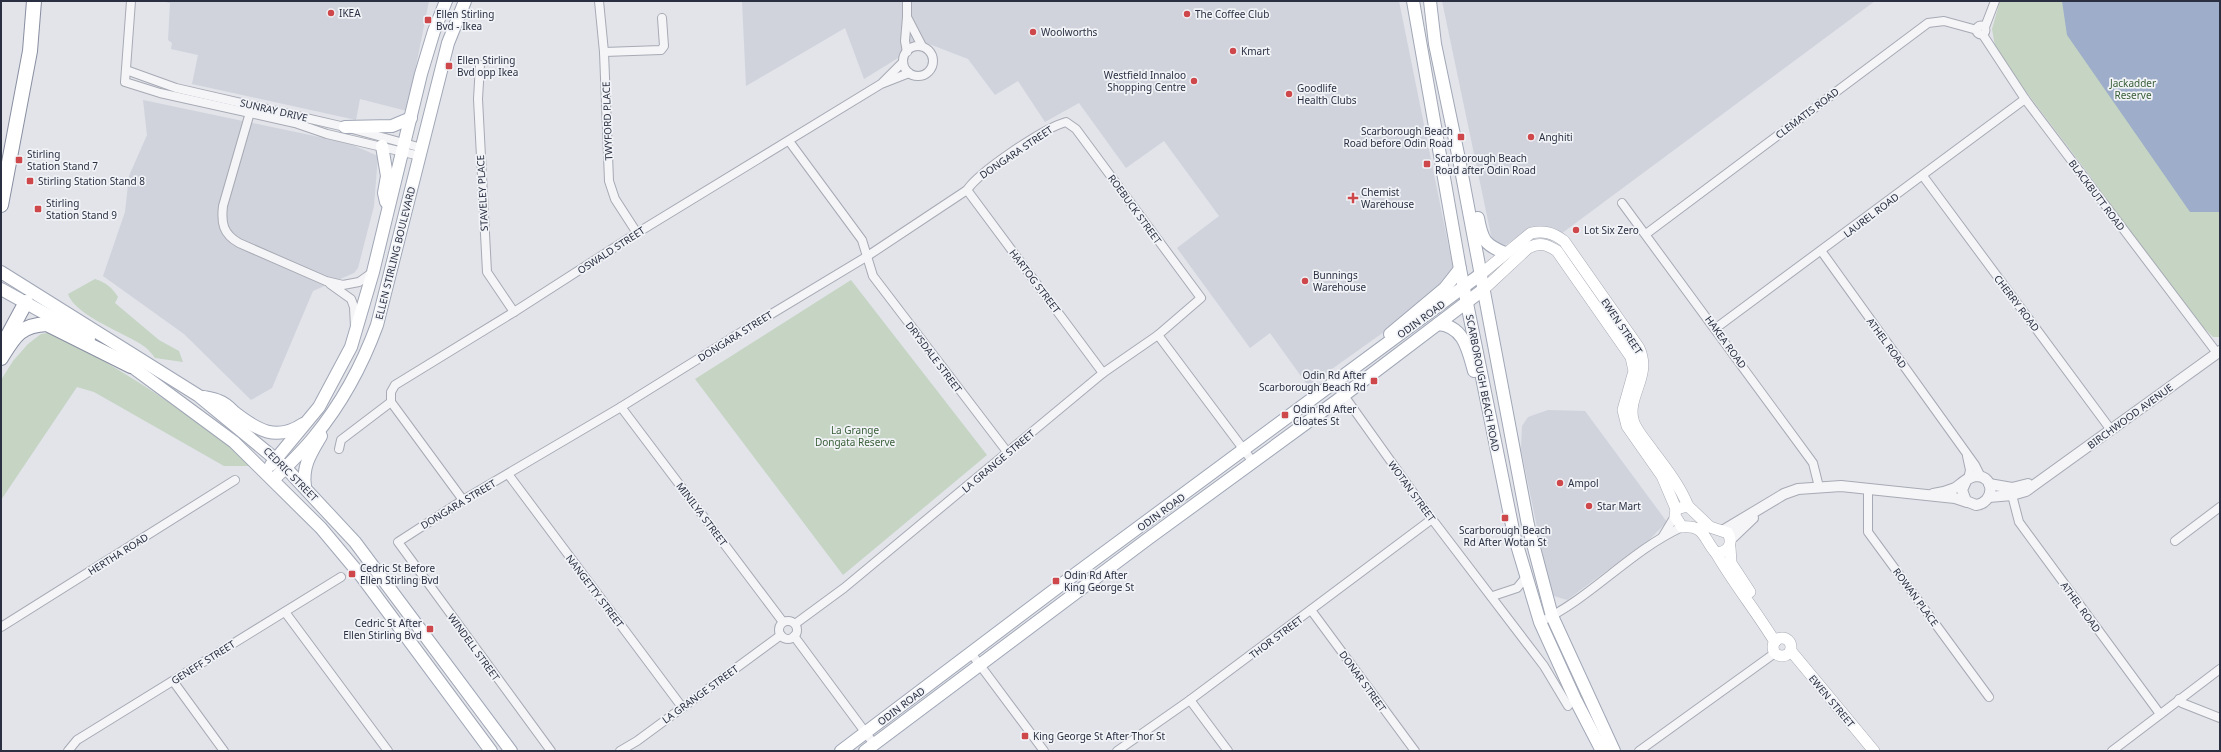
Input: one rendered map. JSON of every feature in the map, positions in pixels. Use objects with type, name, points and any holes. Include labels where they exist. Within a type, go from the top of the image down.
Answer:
[{"type":"highway","points":[[1,205],[30,51],[34,1]]},
{"type":"highway","points":[[1,353],[26,302]]},
{"type":"highway","points":[[1,358],[20,330],[34,324],[47,324],[131,366]]},
{"type":"main road","name":"ELLEN STIRLING BOULEVARD","points":[[269,476],[281,463],[311,419],[340,370],[356,332],[373,272],[426,55],[446,1]]},
{"type":"main road","name":"ELLEN STIRLING BOULEVARD","points":[[281,463],[313,438],[339,404],[367,354],[377,325],[448,43],[465,1]]},
{"type":"main road","name":"SCARBOROUGH BEACH ROAD","points":[[1413,1],[1460,269],[1514,535],[1540,622],[1575,699],[1602,751]]},
{"type":"main road","name":"SCARBOROUGH BEACH ROAD","points":[[1430,1],[1435,44],[1459,159],[1522,496],[1552,616],[1614,751]]},
{"type":"main road","points":[[345,127],[392,126],[411,118]]},
{"type":"main road","points":[[382,146],[387,176],[384,193],[388,211]]},
{"type":"main road","points":[[1459,159],[1471,183],[1480,232],[1485,242],[1493,248],[1506,253]]},
{"type":"main road","name":"EWEN STREET","points":[[1480,274],[1531,233],[1541,231],[1554,234],[1564,241],[1643,356],[1644,372],[1631,411],[1633,422],[1669,471],[1688,506],[1710,526],[1724,530],[1730,543]]},
{"type":"main road","name":"EWEN STREET","points":[[1484,289],[1504,268],[1528,248],[1536,244],[1543,244],[1556,251],[1631,357],[1634,371],[1623,410],[1626,426],[1662,476],[1682,528]]},
{"type":"main road","points":[[1568,267],[1577,260]]},
{"type":"main road","points":[[1383,347],[1392,331],[1445,288],[1460,269]]},
{"type":"main road","name":"CEDRIC STREET","points":[[4,274],[199,396],[281,463],[305,486],[359,548],[511,751]]},
{"type":"main road","name":"ODIN ROAD","points":[[841,751],[1464,288],[1480,274]]},
{"type":"main road","name":"CEDRIC STREET","points":[[1,289],[86,337],[131,366],[234,442],[321,528],[343,554],[491,751]]},
{"type":"main road","name":"ODIN ROAD","points":[[870,748],[1253,462],[1344,396],[1484,289]]},
{"type":"main road","points":[[1438,324],[1452,328],[1460,334],[1465,342],[1495,445]]},
{"type":"main road","points":[[199,396],[220,401],[250,424],[275,434],[296,429],[311,419]]},
{"type":"main road","points":[[305,486],[303,475],[305,464],[339,404]]},
{"type":"main road","points":[[1676,513],[1688,506]]},
{"type":"main road","points":[[1682,528],[1693,526],[1702,531],[1733,582],[1758,614],[1777,644]]},
{"type":"main road","points":[[1716,552],[1725,551],[1730,543]]},
{"type":"main road","points":[[1730,543],[1731,563],[1777,644],[1781,656],[1789,653],[1791,646],[1789,640],[1777,644]]},
{"type":"main road","name":"EWEN STREET","points":[[1789,653],[1865,751]]},
{"type":"main road","name":"EWEN STREET","points":[[1789,653],[1874,751]]},
{"type":"street","points":[[126,70],[131,1]]},
{"type":"street","name":"TWYFORD PLACE","points":[[600,1],[604,52],[609,181],[615,199],[637,233]]},
{"type":"street","points":[[881,84],[904,62],[906,52],[905,41],[907,1]]},
{"type":"street","points":[[1981,31],[1995,1]]},
{"type":"street","points":[[904,62],[909,73],[913,75],[923,76],[931,69],[933,65],[932,55],[922,46],[907,17]]},
{"type":"street","points":[[604,52],[661,50],[664,46],[662,18]]},
{"type":"street","name":"CLEMATIS ROAD","points":[[1646,234],[1928,23],[1944,21],[1981,31]]},
{"type":"street","name":"BLACKBUTT ROAD","points":[[1981,31],[2025,100],[2218,352]]},
{"type":"street","points":[[906,52],[912,48],[922,46]]},
{"type":"street","name":"STAVELEY PLACE","points":[[480,65],[478,100],[487,272],[514,312]]},
{"type":"street","name":"SUNRAY DRIVE","points":[[404,147],[382,146],[327,134],[251,109],[176,88],[126,70],[125,82],[160,93],[251,109],[345,127],[421,152]]},
{"type":"street","name":"OSWALD STREET","points":[[391,402],[391,392],[395,385],[514,312],[637,233],[881,84],[909,73]]},
{"type":"street","name":"LAUREL ROAD","points":[[1716,328],[1822,252],[2025,100]]},
{"type":"street","points":[[251,109],[223,206],[221,220],[225,231],[232,239],[239,243],[326,281],[343,285],[359,282],[373,272]]},
{"type":"street","name":"DONGARA STREET","points":[[398,542],[463,500],[621,407],[742,331],[866,257],[967,190],[973,181],[1017,150],[1058,125],[1066,122]]},
{"type":"street","name":"ROEBUCK STREET","points":[[1066,122],[1076,129],[1201,298]]},
{"type":"street","name":"DRYSDALE STREET","points":[[789,141],[862,240],[873,276],[1008,453]]},
{"type":"street","name":"CHERRY ROAD","points":[[1923,176],[2111,430]]},
{"type":"street","name":"HARTOG STREET","points":[[967,190],[1103,373]]},
{"type":"street","name":"HAKEA ROAD","points":[[1622,203],[1716,328],[1813,464],[1819,488]]},
{"type":"street","name":"ATHEL ROAD","points":[[1822,252],[1985,480]]},
{"type":"street","points":[[326,281],[351,299],[354,307],[353,320],[356,332]]},
{"type":"street","name":"LA GRANGE STREET","points":[[795,624],[844,588],[1103,373],[1158,336],[1201,298]]},
{"type":"street","points":[[1158,336],[1253,462]]},
{"type":"street","name":"BIRCHWOOD AVENUE","points":[[1724,530],[1758,511],[1784,494],[1798,489],[1841,486],[1927,496],[1980,505],[1989,497],[2012,495],[2026,491],[2218,352]]},
{"type":"street","name":"WOTAN STREET","points":[[1335,383],[1432,519],[1544,666],[1568,706]]},
{"type":"street","points":[[339,449],[341,440],[391,402],[463,500]]},
{"type":"street","name":"MINILYA STREET","points":[[621,407],[783,622]]},
{"type":"street","name":"ATHEL ROAD","points":[[1967,454],[1970,470],[1968,480]]},
{"type":"street","name":"NANGETTY STREET","points":[[508,474],[682,707]]},
{"type":"street","name":"HERTHA ROAD","points":[[1,628],[235,480]]},
{"type":"street","points":[[1967,502],[1962,490],[1968,480]]},
{"type":"street","name":"BIRCHWOOD AVENUE","points":[[1927,496],[1944,492],[1968,480],[1985,480],[2012,488],[2040,480]]},
{"type":"street","points":[[1985,480],[1991,491],[1989,497]]},
{"type":"street","name":"ROWAN PLACE","points":[[1868,489],[1868,532],[1989,697]]},
{"type":"street","name":"ATHEL ROAD","points":[[2012,495],[2019,522],[2160,714]]},
{"type":"street","points":[[2175,541],[2220,507]]},
{"type":"street","name":"BIRCHWOOD AVENUE","points":[[1730,543],[1753,519],[1758,511]]},
{"type":"street","points":[[1663,536],[1676,513]]},
{"type":"street","name":"THOR STREET","points":[[1117,751],[1190,700],[1432,519]]},
{"type":"street","points":[[1540,622],[1552,616],[1663,536],[1682,528]]},
{"type":"street","name":"WINDELL STREET","points":[[398,542],[551,751]]},
{"type":"street","name":"GENEFF STREET","points":[[68,751],[76,740],[341,577]]},
{"type":"street","points":[[1492,596],[1517,588],[1526,577]]},
{"type":"street","name":"DONAR STREET","points":[[1311,610],[1415,751]]},
{"type":"street","points":[[285,612],[388,751]]},
{"type":"street","points":[[789,621],[795,624],[796,630],[794,636],[788,638],[781,635],[779,628],[783,622],[789,621]]},
{"type":"street","name":"LA GRANGE STREET","points":[[620,751],[638,741],[781,635]]},
{"type":"street","points":[[794,636],[866,733],[870,748]]},
{"type":"street","points":[[1640,751],[1777,644]]},
{"type":"street","points":[[971,654],[1044,751]]},
{"type":"street","points":[[2112,751],[2220,669]]},
{"type":"street","points":[[173,681],[224,751]]},
{"type":"street","points":[[2179,699],[2182,703],[2220,718]]},
{"type":"street","points":[[1190,700],[1228,751]]},
{"type":"shaded area","points":[[161,1],[429,1],[407,111],[360,99],[356,120],[192,84],[198,55],[171,49],[172,43],[168,40],[170,3]]},
{"type":"shaded area","points":[[742,1],[1399,1],[1454,273],[1436,295],[1308,386],[1270,333],[1250,348],[1177,248],[1219,216],[1164,141],[1126,168],[1079,103],[1045,122],[1018,81],[995,95],[968,59],[924,42],[864,79],[845,28],[746,86]]},
{"type":"shaded area","points":[[1442,1],[1875,1],[1546,245],[1533,226],[1504,246],[1495,244],[1491,235]]},
{"type":"shaded area","points":[[143,100],[348,143],[378,156],[374,206],[358,268],[354,273],[313,291],[272,388],[251,400],[184,334],[103,276],[125,212],[129,176],[147,135]]},
{"type":"shaded area","points":[[1548,410],[1585,411],[1667,522],[1649,540],[1567,600],[1554,596],[1550,591],[1521,449],[1522,426],[1528,417]]},
{"type":"green space","name":"Jackadder Reserve","points":[[2000,1],[2220,1],[2220,337],[2213,337],[2192,316],[2084,168],[1996,52],[1992,29]]},
{"type":"green space","points":[[95,279],[105,283],[113,290],[118,297],[115,303],[159,340],[179,351],[183,362],[155,358],[145,347],[102,324],[80,310],[68,294]]},
{"type":"green space","name":"La Grange Dongata Reserve","points":[[851,280],[987,455],[843,575],[695,379]]},
{"type":"green space","points":[[53,332],[131,377],[206,428],[252,466],[224,466],[94,392],[77,387],[1,500],[1,380],[13,361],[28,344],[41,334]]},
{"type":"water","points":[[2062,1],[2220,1],[2220,212],[2190,212],[2067,35]]},
{"type":"place","name":"IKEA","points":[[331,13]]},
{"type":"place","name":"The Coffee Club","points":[[1187,14]]},
{"type":"place","name":"Ellen Stirling Bvd - Ikea","points":[[428,20]]},
{"type":"place","name":"Woolworths","points":[[1033,32]]},
{"type":"place","name":"Kmart","points":[[1233,51]]},
{"type":"place","name":"Ellen Stirling Bvd opp Ikea","points":[[449,66]]},
{"type":"place","name":"Westfield Innaloo Shopping Centre","points":[[1194,81]]},
{"type":"place","name":"Goodlife Health Clubs","points":[[1289,94]]},
{"type":"place","name":"Scarborough Beach Road before Odin Road","points":[[1461,137]]},
{"type":"place","name":"Anghiti","points":[[1531,137]]},
{"type":"place","name":"Stirling Station Stand 7","points":[[19,160]]},
{"type":"place","name":"Scarborough Beach Road after Odin Road","points":[[1427,164]]},
{"type":"place","name":"Stirling Station Stand 8","points":[[30,181]]},
{"type":"place","name":"Chemist Warehouse","points":[[1353,198]]},
{"type":"place","name":"Stirling Station Stand 9","points":[[38,209]]},
{"type":"place","name":"Lot Six Zero","points":[[1576,230]]},
{"type":"place","name":"Bunnings Warehouse","points":[[1305,281]]},
{"type":"place","name":"Odin Rd After Scarborough Beach Rd","points":[[1374,381]]},
{"type":"place","name":"Odin Rd After Cloates St","points":[[1285,415]]},
{"type":"place","name":"Ampol","points":[[1560,483]]},
{"type":"place","name":"Star Mart","points":[[1589,506]]},
{"type":"place","name":"Scarborough Beach Rd After Wotan St","points":[[1505,518]]},
{"type":"place","name":"Cedric St Before Ellen Stirling Bvd","points":[[352,574]]},
{"type":"place","name":"Odin Rd After King George St","points":[[1056,581]]},
{"type":"place","name":"Cedric St After Ellen Stirling Bvd","points":[[430,629]]},
{"type":"place","name":"King George St After Thor St","points":[[1025,736]]}]
